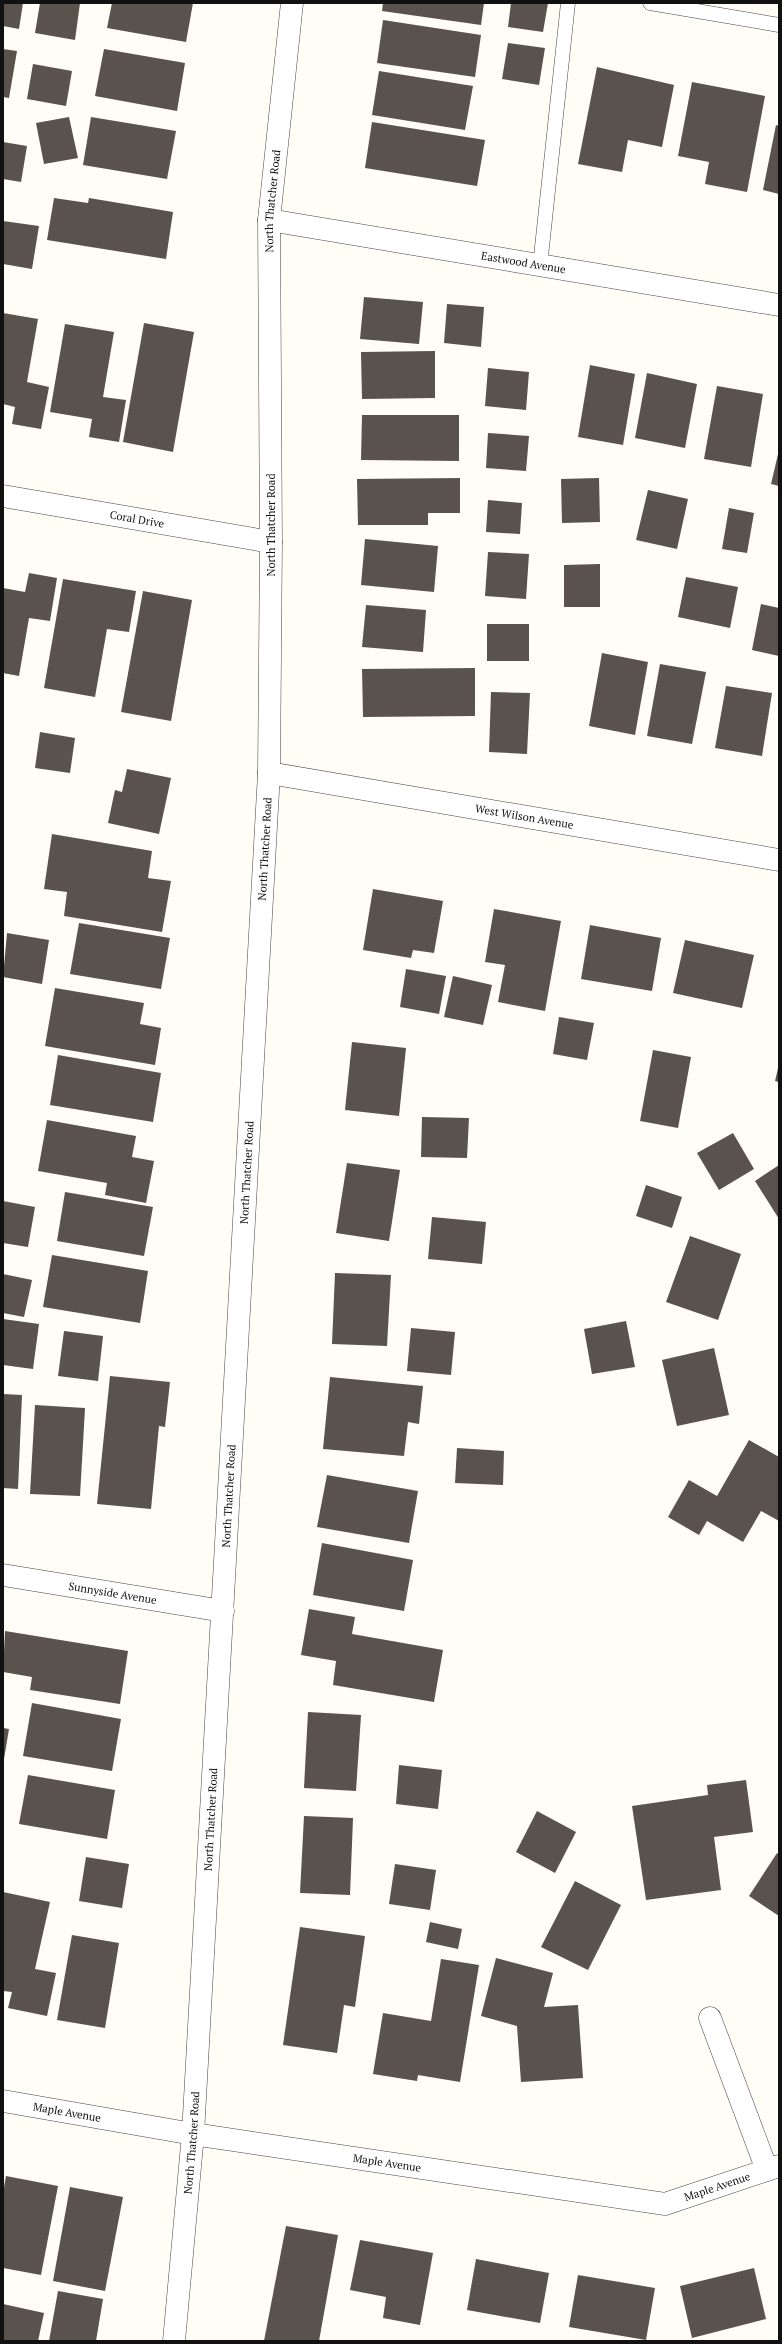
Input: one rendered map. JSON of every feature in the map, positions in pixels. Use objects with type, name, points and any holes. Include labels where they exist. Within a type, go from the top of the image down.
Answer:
[{"type":"street","name":"North Thatcher Road","points":[[174,2341],[193,2134],[269,773],[271,542],[269,220],[292,3]]},
{"type":"street","name":"Eastwood Avenue","points":[[269,220],[779,305]]},
{"type":"street","name":"Coral Drive","points":[[3,496],[271,542]]},
{"type":"street","name":"West Wilson Avenue","points":[[269,773],[779,860]]},
{"type":"street","name":"Sunnyside Avenue","points":[[3,1574],[223,1611]]},
{"type":"street","name":"Maple Avenue","points":[[3,2101],[193,2134],[665,2204],[773,2168],[710,2018]]},
{"type":"lane","points":[[540,266],[568,3]]},
{"type":"lane","points":[[650,3],[779,25]]},
{"type":"building","points":[[3,3],[23,3],[19,29],[3,26]]},
{"type":"building","points":[[40,3],[80,3],[75,40],[35,33]]},
{"type":"building","points":[[112,3],[193,3],[186,42],[107,28]]},
{"type":"building","points":[[383,3],[484,3],[481,25],[382,11]]},
{"type":"building","points":[[511,3],[548,3],[543,32],[508,27]]},
{"type":"building","points":[[383,20],[481,35],[475,77],[377,63]]},
{"type":"building","points":[[508,43],[545,48],[539,85],[502,79]]},
{"type":"building","points":[[3,49],[17,51],[9,98],[3,97]]},
{"type":"building","points":[[104,49],[185,63],[177,111],[95,96]]},
{"type":"building","points":[[33,64],[72,71],[66,106],[27,99]]},
{"type":"building","points":[[597,67],[674,85],[662,147],[628,140],[622,172],[578,164]]},
{"type":"building","points":[[379,71],[473,86],[465,130],[372,115]]},
{"type":"building","points":[[692,82],[765,96],[747,192],[705,184],[709,162],[678,156]]},
{"type":"building","points":[[69,117],[78,158],[44,164],[36,123]]},
{"type":"building","points":[[91,117],[176,131],[167,179],[83,165]]},
{"type":"building","points":[[372,122],[485,140],[477,186],[365,168]]},
{"type":"building","points":[[776,125],[779,126],[779,194],[763,190]]},
{"type":"building","points":[[3,142],[27,146],[21,182],[3,179]]},
{"type":"building","points":[[54,198],[88,203],[89,198],[173,212],[166,259],[47,240]]},
{"type":"building","points":[[3,221],[39,226],[32,269],[3,264]]},
{"type":"building","points":[[364,297],[423,302],[419,344],[360,339]]},
{"type":"building","points":[[447,304],[484,307],[481,347],[444,343]]},
{"type":"building","points":[[3,313],[38,319],[27,382],[49,387],[41,429],[12,424],[15,407],[3,404]]},
{"type":"building","points":[[144,323],[194,332],[173,452],[123,442]]},
{"type":"building","points":[[65,324],[114,332],[103,397],[126,400],[119,442],[89,437],[92,419],[50,412]]},
{"type":"building","points":[[435,351],[435,398],[362,399],[361,352]]},
{"type":"building","points":[[590,365],[635,374],[623,445],[578,437]]},
{"type":"building","points":[[488,368],[529,372],[526,410],[485,406]]},
{"type":"building","points":[[647,373],[697,384],[685,448],[635,438]]},
{"type":"building","points":[[717,386],[763,394],[751,467],[704,459]]},
{"type":"building","points":[[362,415],[459,415],[459,461],[361,460]]},
{"type":"building","points":[[488,433],[529,436],[526,471],[486,468]]},
{"type":"building","points":[[779,450],[779,486],[771,484]]},
{"type":"building","points":[[460,478],[460,513],[428,513],[428,525],[358,525],[357,479]]},
{"type":"building","points":[[599,478],[600,522],[562,523],[561,479]]},
{"type":"building","points":[[648,490],[688,499],[677,549],[636,540]]},
{"type":"building","points":[[488,500],[522,503],[520,534],[486,532]]},
{"type":"building","points":[[729,508],[754,513],[747,553],[722,549]]},
{"type":"building","points":[[365,539],[438,546],[434,592],[361,585]]},
{"type":"building","points":[[488,552],[529,554],[526,599],[485,596]]},
{"type":"building","points":[[600,564],[600,607],[564,607],[564,565]]},
{"type":"building","points":[[29,573],[57,578],[50,621],[29,618],[19,676],[3,673],[3,588],[25,592]]},
{"type":"building","points":[[686,577],[738,587],[730,628],[678,617]]},
{"type":"building","points":[[63,579],[136,591],[129,632],[107,629],[95,697],[44,688]]},
{"type":"building","points":[[143,591],[192,600],[171,721],[121,712]]},
{"type":"building","points":[[761,604],[779,608],[779,656],[752,650]]},
{"type":"building","points":[[366,605],[426,610],[423,652],[362,647]]},
{"type":"building","points":[[487,624],[529,624],[529,661],[487,661]]},
{"type":"building","points":[[602,653],[648,662],[635,735],[589,726]]},
{"type":"building","points":[[660,664],[706,672],[692,744],[647,736]]},
{"type":"building","points":[[475,668],[475,716],[363,717],[362,669]]},
{"type":"building","points":[[726,686],[772,693],[762,756],[715,748]]},
{"type":"building","points":[[491,692],[530,693],[527,754],[489,752]]},
{"type":"building","points":[[40,732],[75,738],[70,773],[35,768]]},
{"type":"building","points":[[127,769],[171,778],[159,834],[108,823],[115,790],[122,792]]},
{"type":"building","points":[[52,834],[152,851],[148,878],[171,881],[162,932],[64,916],[67,892],[44,889]]},
{"type":"building","points":[[373,889],[443,901],[434,953],[413,950],[411,958],[363,950]]},
{"type":"building","points":[[494,909],[561,921],[545,1011],[498,1002],[505,965],[485,962]]},
{"type":"building","points":[[79,923],[170,938],[161,989],[70,974]]},
{"type":"building","points":[[590,925],[661,938],[652,991],[581,979]]},
{"type":"building","points":[[7,933],[49,940],[42,984],[3,977]]},
{"type":"building","points":[[685,940],[754,955],[742,1008],[673,993]]},
{"type":"building","points":[[406,969],[446,976],[439,1014],[400,1007]]},
{"type":"building","points":[[453,976],[492,985],[483,1025],[444,1017]]},
{"type":"building","points":[[55,988],[144,1003],[140,1024],[161,1028],[155,1065],[45,1046]]},
{"type":"building","points":[[559,1017],[594,1023],[587,1060],[553,1054]]},
{"type":"building","points":[[352,1042],[406,1048],[399,1116],[345,1110]]},
{"type":"building","points":[[653,1050],[691,1057],[678,1128],[640,1121]]},
{"type":"building","points":[[58,1055],[161,1073],[153,1122],[50,1105]]},
{"type":"building","points":[[779,1064],[779,1082],[775,1081]]},
{"type":"building","points":[[422,1117],[469,1118],[467,1158],[421,1157]]},
{"type":"building","points":[[47,1120],[136,1136],[132,1157],[154,1161],[146,1203],[105,1195],[107,1183],[38,1171]]},
{"type":"building","points":[[733,1133],[754,1169],[719,1190],[697,1153]]},
{"type":"building","points":[[347,1163],[400,1170],[389,1241],[336,1233]]},
{"type":"building","points":[[779,1165],[779,1219],[755,1181]]},
{"type":"building","points":[[646,1185],[682,1197],[672,1228],[636,1216]]},
{"type":"building","points":[[65,1192],[153,1207],[144,1256],[57,1241]]},
{"type":"building","points":[[3,1201],[35,1207],[28,1247],[3,1243]]},
{"type":"building","points":[[432,1217],[486,1222],[482,1264],[428,1259]]},
{"type":"building","points":[[690,1236],[741,1254],[718,1320],[666,1302]]},
{"type":"building","points":[[52,1255],[148,1271],[140,1323],[43,1307]]},
{"type":"building","points":[[335,1273],[391,1275],[387,1346],[332,1344]]},
{"type":"building","points":[[3,1274],[32,1280],[24,1317],[3,1313]]},
{"type":"building","points":[[3,1319],[39,1324],[33,1369],[3,1365]]},
{"type":"building","points":[[626,1321],[635,1367],[592,1374],[584,1329]]},
{"type":"building","points":[[411,1328],[455,1332],[451,1375],[407,1371]]},
{"type":"building","points":[[64,1331],[103,1336],[98,1381],[58,1376]]},
{"type":"building","points":[[714,1348],[729,1415],[677,1426],[662,1360]]},
{"type":"building","points":[[110,1376],[170,1382],[165,1427],[159,1426],[151,1509],[97,1504]]},
{"type":"building","points":[[330,1377],[423,1386],[419,1424],[408,1422],[404,1456],[323,1449]]},
{"type":"building","points":[[3,1394],[22,1395],[18,1489],[3,1488]]},
{"type":"building","points":[[35,1405],[85,1408],[80,1496],[30,1494]]},
{"type":"building","points":[[749,1440],[779,1457],[779,1521],[761,1511],[743,1542],[707,1521],[699,1535],[668,1517],[689,1480],[717,1496]]},
{"type":"building","points":[[457,1448],[504,1451],[503,1485],[455,1483]]},
{"type":"building","points":[[327,1475],[418,1491],[409,1543],[317,1527]]},
{"type":"building","points":[[322,1543],[413,1560],[404,1611],[313,1595]]},
{"type":"building","points":[[309,1609],[355,1617],[352,1634],[443,1650],[434,1702],[333,1685],[336,1661],[301,1655]]},
{"type":"building","points":[[5,1631],[128,1651],[120,1704],[30,1690],[32,1677],[3,1672]]},
{"type":"building","points":[[32,1703],[121,1719],[112,1771],[23,1756]]},
{"type":"building","points":[[308,1712],[361,1715],[356,1791],[304,1788]]},
{"type":"building","points":[[3,1728],[9,1729],[4,1759],[3,1759]]},
{"type":"building","points":[[399,1765],[442,1770],[438,1809],[396,1804]]},
{"type":"building","points":[[28,1775],[115,1790],[107,1839],[19,1824]]},
{"type":"building","points":[[746,1780],[753,1832],[714,1837],[721,1890],[646,1900],[632,1806],[708,1795],[707,1785]]},
{"type":"building","points":[[537,1811],[576,1832],[555,1873],[516,1852]]},
{"type":"building","points":[[304,1816],[353,1818],[350,1895],[300,1893]]},
{"type":"building","points":[[777,1853],[779,1855],[779,1916],[749,1896]]},
{"type":"building","points":[[86,1857],[129,1864],[122,1908],[79,1901]]},
{"type":"building","points":[[395,1864],[436,1870],[430,1910],[389,1904]]},
{"type":"building","points":[[575,1881],[621,1905],[588,1970],[541,1947]]},
{"type":"building","points":[[3,1892],[50,1902],[35,1969],[56,1973],[47,2016],[8,2008],[12,1992],[3,1991]]},
{"type":"building","points":[[430,1922],[462,1929],[458,1949],[426,1942]]},
{"type":"building","points":[[300,1927],[365,1936],[355,2007],[344,2005],[337,2053],[283,2045]]},
{"type":"building","points":[[72,1935],[119,1943],[105,2028],[57,2020]]},
{"type":"building","points":[[496,1958],[553,1973],[544,2007],[578,2005],[583,2078],[521,2082],[517,2026],[481,2016]]},
{"type":"building","points":[[441,1959],[479,1965],[460,2082],[418,2075],[417,2081],[373,2074],[383,2013],[431,2021]]},
{"type":"building","points":[[6,2176],[58,2186],[41,2275],[3,2268],[3,2193]]},
{"type":"building","points":[[70,2187],[123,2197],[105,2291],[53,2281]]},
{"type":"building","points":[[286,2226],[338,2235],[319,2341],[264,2341]]},
{"type":"building","points":[[360,2240],[433,2253],[420,2325],[383,2318],[386,2297],[350,2290]]},
{"type":"building","points":[[476,2259],[549,2273],[540,2323],[467,2310]]},
{"type":"building","points":[[754,2268],[766,2319],[692,2338],[680,2286]]},
{"type":"building","points":[[578,2275],[655,2288],[646,2340],[569,2327]]},
{"type":"building","points":[[58,2291],[103,2299],[96,2341],[49,2341]]},
{"type":"building","points":[[3,2304],[44,2313],[38,2341],[3,2341]]}]
